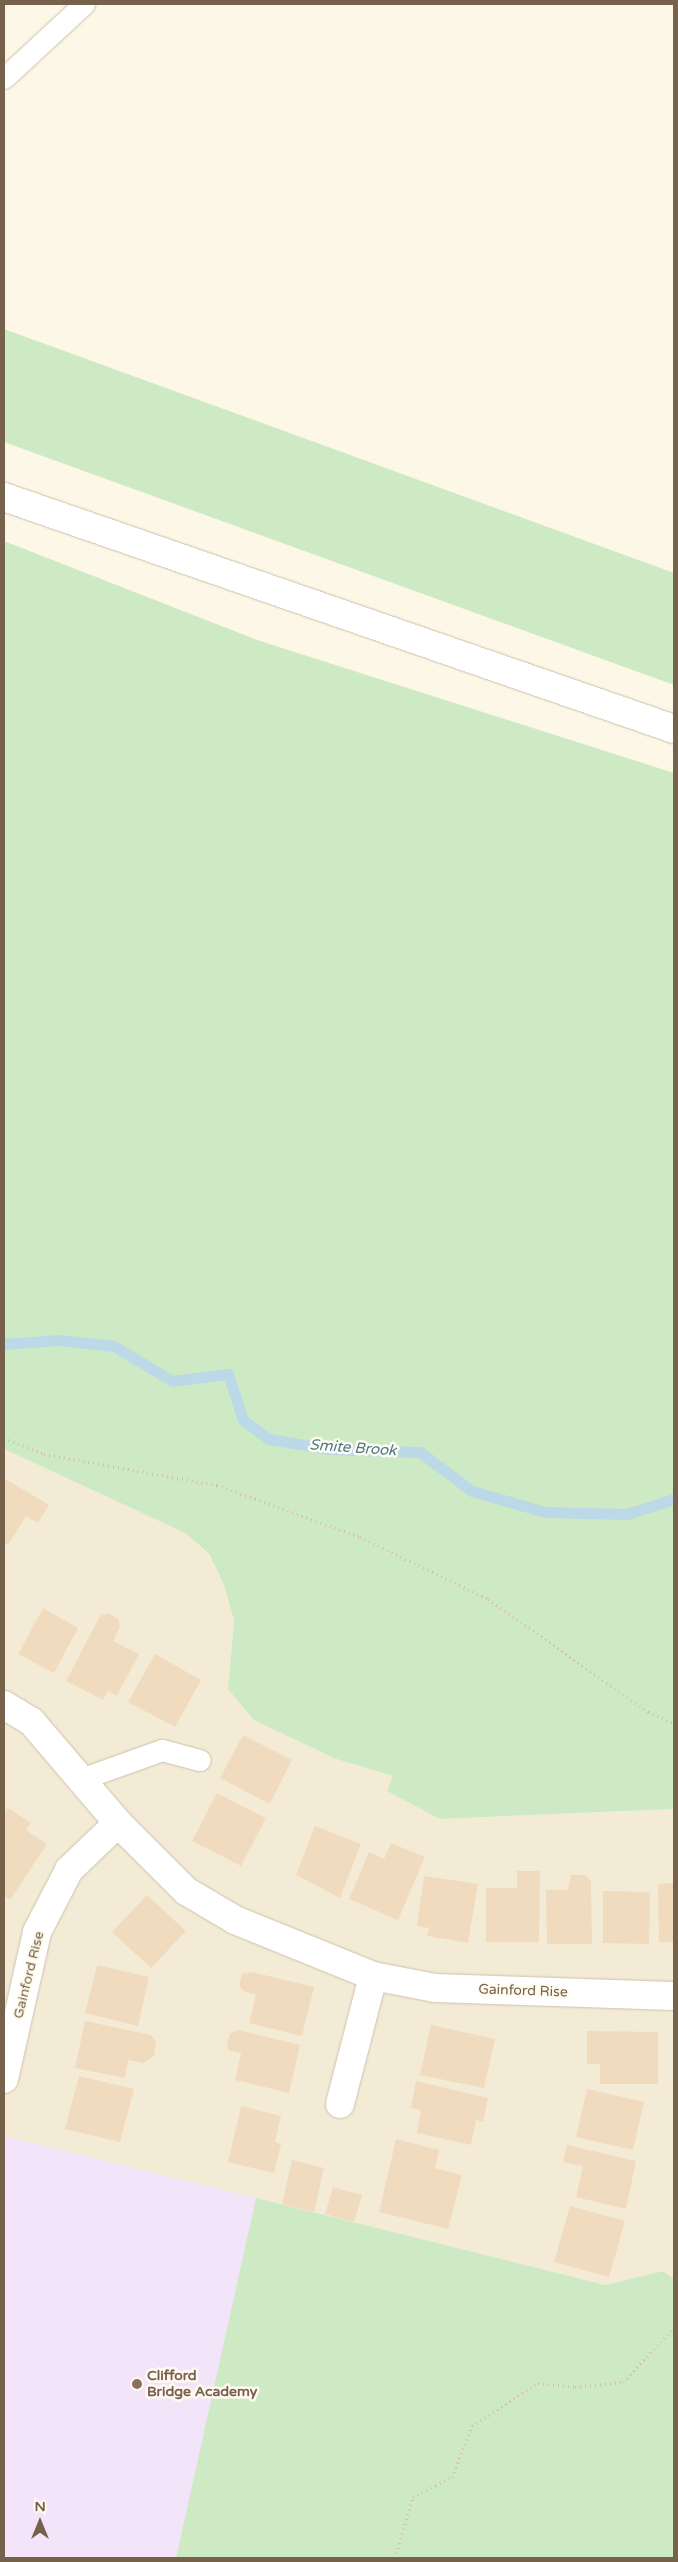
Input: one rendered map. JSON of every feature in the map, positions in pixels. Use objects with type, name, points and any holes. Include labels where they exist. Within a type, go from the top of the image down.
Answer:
[{"type":"street","points":[[4,497],[674,728]]},
{"type":"street","name":"Gainford Rise","points":[[4,1705],[31,1721],[118,1823],[186,1891],[235,1920],[373,1976],[435,1988],[674,1996]]},
{"type":"street","name":"Gainford Rise","points":[[4,2079],[9,2033],[37,1932],[69,1870],[118,1823]]},
{"type":"street","points":[[340,2104],[373,1976]]},
{"type":"lane","points":[[4,78],[84,4]]},
{"type":"lane","points":[[81,1779],[162,1750],[200,1760]]},
{"type":"path","points":[[4,1438],[44,1454],[217,1485],[360,1537],[488,1598],[648,1712],[674,1723]]},
{"type":"path","points":[[395,2558],[413,2497],[452,2477],[472,2426],[538,2383],[575,2387],[623,2382],[674,2328]]},
{"type":"shaded area","points":[[4,1449],[185,1533],[209,1555],[224,1585],[234,1622],[228,1689],[336,1759],[393,1776],[440,1819],[674,1809],[674,2279],[663,2271],[605,2285],[4,2136]]},
{"type":"shaded area","name":"Clifford Bridge Academy","points":[[4,2136],[305,2210],[237,2558],[4,2558]]},
{"type":"green space","points":[[4,329],[674,573],[674,685],[4,442]]},
{"type":"green space","points":[[4,541],[257,640],[674,773],[674,1809],[440,1819],[387,1791],[393,1776],[336,1759],[254,1720],[228,1689],[234,1621],[224,1585],[209,1554],[185,1533],[4,1449]]},
{"type":"green space","points":[[256,2198],[605,2285],[663,2271],[674,2279],[674,2558],[176,2558]]},
{"type":"building","points":[[4,1478],[49,1505],[38,1523],[26,1516],[8,1545],[4,1542]]},
{"type":"building","points":[[43,1608],[78,1628],[54,1673],[18,1654]]},
{"type":"building","points":[[108,1613],[118,1619],[120,1627],[113,1641],[139,1654],[117,1696],[108,1691],[103,1700],[66,1681],[100,1616]]},
{"type":"building","points":[[155,1654],[201,1680],[175,1727],[128,1702]]},
{"type":"building","points":[[243,1735],[292,1760],[270,1804],[220,1778]]},
{"type":"building","points":[[217,1793],[266,1818],[241,1866],[192,1841]]},
{"type":"building","points":[[8,1808],[31,1823],[26,1830],[47,1844],[10,1900],[4,1896],[4,1815]]},
{"type":"building","points":[[315,1826],[361,1844],[340,1898],[296,1875]]},
{"type":"building","points":[[391,1843],[425,1857],[398,1920],[349,1899],[369,1852],[384,1859]]},
{"type":"building","points":[[517,1871],[540,1871],[539,1942],[486,1942],[486,1888],[517,1888]]},
{"type":"building","points":[[571,1875],[585,1875],[591,1881],[592,1944],[547,1944],[546,1890],[568,1890]]},
{"type":"building","points":[[424,1876],[478,1884],[468,1943],[427,1936],[429,1928],[417,1926]]},
{"type":"building","points":[[674,1883],[674,1942],[659,1942],[658,1884]]},
{"type":"building","points":[[603,1891],[650,1892],[649,1944],[603,1943]]},
{"type":"building","points":[[147,1895],[186,1931],[151,1968],[112,1932]]},
{"type":"building","points":[[97,1965],[149,1977],[138,2026],[85,2013]]},
{"type":"building","points":[[252,1972],[314,1987],[302,2036],[249,2023],[256,1995],[243,1991],[239,1985],[242,1974]]},
{"type":"building","points":[[85,2021],[151,2035],[156,2042],[154,2056],[143,2063],[128,2060],[125,2078],[75,2068]]},
{"type":"building","points":[[431,2025],[495,2039],[484,2088],[420,2075]]},
{"type":"building","points":[[238,2030],[300,2045],[289,2093],[235,2080],[241,2053],[229,2051],[227,2043],[230,2034]]},
{"type":"building","points":[[587,2031],[658,2032],[658,2084],[600,2084],[600,2064],[587,2064]]},
{"type":"building","points":[[79,2076],[134,2089],[120,2142],[65,2129]]},
{"type":"building","points":[[416,2081],[488,2098],[483,2122],[476,2120],[471,2145],[417,2133],[421,2110],[411,2108]]},
{"type":"building","points":[[587,2089],[644,2102],[633,2150],[576,2137]]},
{"type":"building","points":[[241,2106],[281,2116],[275,2142],[281,2144],[274,2173],[228,2162]]},
{"type":"building","points":[[396,2139],[439,2150],[435,2168],[462,2175],[448,2229],[379,2212]]},
{"type":"building","points":[[567,2145],[636,2161],[626,2209],[576,2197],[583,2166],[563,2162]]},
{"type":"building","points":[[292,2160],[324,2168],[314,2212],[282,2204]]},
{"type":"building","points":[[333,2187],[362,2195],[354,2222],[325,2214]]},
{"type":"building","points":[[570,2206],[625,2221],[609,2277],[554,2262]]},
{"type":"waterway","name":"Smite Brook","points":[[4,1344],[60,1340],[114,1346],[172,1381],[228,1374],[243,1420],[269,1439],[329,1449],[420,1452],[472,1491],[545,1512],[627,1514],[674,1499]]},
{"type":"place","name":"Clifford Bridge Academy","points":[[137,2384]]}]
